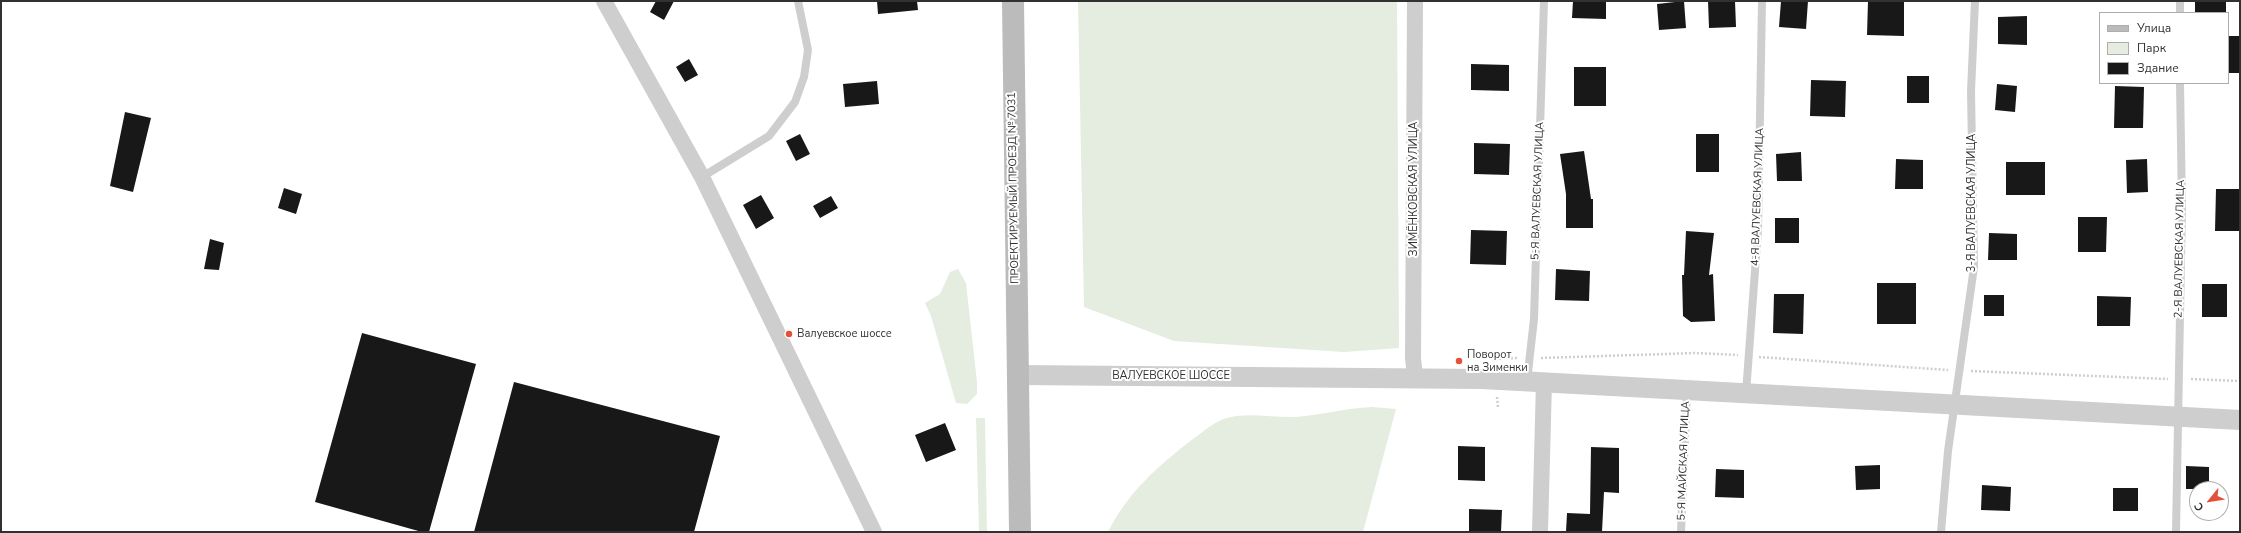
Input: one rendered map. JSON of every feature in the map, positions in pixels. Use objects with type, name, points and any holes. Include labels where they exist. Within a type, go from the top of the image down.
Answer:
[{"type":"main road","name":"ПРОЕКТИРУЕМЫЙ ПРОЕЗД № 7031","points":[[1013,1],[1017,375]]},
{"type":"main road","points":[[1017,375],[1020,532]]},
{"type":"street","points":[[604,1],[702,177],[874,532]]},
{"type":"street","name":"ЗИМЁНКОВСКАЯ УЛИЦА","points":[[1415,377],[1413,350],[1416,1]]},
{"type":"street","name":"ВАЛУЕВСКОЕ ШОССЕ","points":[[1017,375],[1415,377],[1489,379],[2240,420]]},
{"type":"street","points":[[1535,382],[1540,532]]},
{"type":"lane","points":[[702,177],[769,136],[795,102],[804,77],[808,50],[798,1]]},
{"type":"lane","name":"5-Я ВАЛУЕВСКАЯ УЛИЦА","points":[[1535,382],[1529,358],[1534,318],[1544,1]]},
{"type":"lane","name":"4-Я ВАЛУЕВСКАЯ УЛИЦА","points":[[1746,393],[1750,356],[1758,230],[1762,1]]},
{"type":"lane","name":"3-Я ВАЛУЕВСКАЯ УЛИЦА","points":[[1942,532],[1954,404],[1974,267],[1971,90],[1975,1]]},
{"type":"lane","points":[[2180,1],[2180,12]]},
{"type":"lane","name":"2-Я ВАЛУЕВСКАЯ УЛИЦА","points":[[2176,532],[2176,416],[2182,206],[2180,84]]},
{"type":"lane","name":"5-Я МАЙСКАЯ УЛИЦА","points":[[1682,532],[1686,390]]},
{"type":"path","points":[[1489,379],[1494,359],[1696,353],[1959,371],[2240,381]]},
{"type":"green space","points":[[1078,1],[1397,1],[1399,348],[1344,352],[1174,341],[1084,307]]},
{"type":"green space","points":[[958,269],[966,283],[977,382],[977,394],[967,404],[956,403],[931,316],[925,303],[940,294],[950,272]]},
{"type":"green space","points":[[1372,407],[1396,409],[1363,532],[1108,532],[1134,492],[1156,470],[1180,449],[1218,422],[1227,418],[1244,415],[1296,417]]},
{"type":"green space","points":[[976,418],[985,418],[987,532],[979,532]]},
{"type":"building","points":[[656,1],[674,1],[664,20],[650,12]]},
{"type":"building","points":[[877,1],[917,1],[918,10],[878,14]]},
{"type":"building","points":[[1573,1],[1606,1],[1606,19],[1572,18]]},
{"type":"building","points":[[1684,1],[1686,28],[1659,30],[1657,4]]},
{"type":"building","points":[[1708,1],[1735,1],[1736,27],[1709,28]]},
{"type":"building","points":[[1781,1],[1808,1],[1806,29],[1779,27]]},
{"type":"building","points":[[1868,1],[1904,1],[1904,36],[1867,35]]},
{"type":"building","points":[[2195,1],[2226,1],[2226,12],[2195,12]]},
{"type":"building","points":[[2027,16],[2027,45],[1998,44],[1998,17]]},
{"type":"building","points":[[2229,36],[2240,36],[2240,73],[2229,73]]},
{"type":"building","points":[[689,59],[698,75],[685,82],[676,67]]},
{"type":"building","points":[[1471,64],[1509,65],[1509,91],[1471,90]]},
{"type":"building","points":[[1574,67],[1606,67],[1606,106],[1574,106]]},
{"type":"building","points":[[1907,76],[1929,76],[1929,103],[1907,103]]},
{"type":"building","points":[[1811,80],[1846,81],[1845,117],[1810,116]]},
{"type":"building","points":[[877,81],[879,104],[845,107],[843,84]]},
{"type":"building","points":[[1997,84],[2017,86],[2015,112],[1995,110]]},
{"type":"building","points":[[2115,86],[2144,87],[2143,128],[2114,128]]},
{"type":"building","points":[[125,112],[151,118],[133,192],[110,186]]},
{"type":"building","points":[[800,134],[810,154],[796,161],[786,141]]},
{"type":"building","points":[[1696,134],[1719,134],[1719,172],[1696,172]]},
{"type":"building","points":[[1474,143],[1510,144],[1509,175],[1474,174]]},
{"type":"building","points":[[1584,151],[1591,199],[1593,199],[1593,228],[1566,228],[1566,194],[1560,154]]},
{"type":"building","points":[[1801,152],[1802,181],[1777,181],[1776,154]]},
{"type":"building","points":[[1896,159],[1923,160],[1923,189],[1895,189]]},
{"type":"building","points":[[2147,159],[2148,192],[2127,193],[2126,160]]},
{"type":"building","points":[[2006,162],[2045,162],[2045,195],[2006,195]]},
{"type":"building","points":[[284,188],[302,194],[296,214],[278,208]]},
{"type":"building","points":[[2216,189],[2240,189],[2240,231],[2215,231]]},
{"type":"building","points":[[761,195],[774,218],[756,229],[743,205]]},
{"type":"building","points":[[831,196],[838,208],[820,218],[813,206]]},
{"type":"building","points":[[2078,217],[2107,217],[2106,252],[2078,252]]},
{"type":"building","points":[[1775,218],[1799,218],[1799,243],[1775,243]]},
{"type":"building","points":[[1471,230],[1507,231],[1506,265],[1470,264]]},
{"type":"building","points":[[1686,231],[1714,233],[1709,275],[1713,274],[1715,321],[1691,322],[1683,316],[1682,275],[1684,275]]},
{"type":"building","points":[[1989,233],[2017,234],[2017,260],[1988,260]]},
{"type":"building","points":[[210,239],[224,243],[219,270],[204,269]]},
{"type":"building","points":[[1556,269],[1590,271],[1589,301],[1555,300]]},
{"type":"building","points":[[1877,283],[1916,283],[1916,324],[1877,324]]},
{"type":"building","points":[[2202,284],[2227,284],[2227,317],[2202,317]]},
{"type":"building","points":[[1774,294],[1804,294],[1803,334],[1773,333]]},
{"type":"building","points":[[1984,295],[2004,295],[2004,316],[1984,316]]},
{"type":"building","points":[[2097,296],[2131,297],[2130,326],[2097,326]]},
{"type":"building","points":[[362,333],[476,364],[429,532],[422,532],[315,502]]},
{"type":"building","points":[[514,382],[720,436],[694,532],[474,532]]},
{"type":"building","points":[[945,423],[956,450],[926,462],[915,435]]},
{"type":"building","points":[[1458,446],[1485,447],[1485,481],[1458,480]]},
{"type":"building","points":[[1591,447],[1619,448],[1619,493],[1604,492],[1602,532],[1566,532],[1567,513],[1590,514]]},
{"type":"building","points":[[1880,465],[1880,489],[1856,490],[1855,466]]},
{"type":"building","points":[[2186,466],[2209,467],[2209,481],[2189,481],[2189,489],[2186,489]]},
{"type":"building","points":[[1716,469],[1744,470],[1744,498],[1715,497]]},
{"type":"building","points":[[1982,485],[2011,487],[2010,511],[1981,510]]},
{"type":"building","points":[[2113,488],[2138,488],[2138,511],[2113,511]]},
{"type":"building","points":[[1469,509],[1502,510],[1501,532],[1469,532]]},
{"type":"place","name":"Валуевское шоссе","points":[[789,334]]},
{"type":"place","name":"Поворот на Зименки","points":[[1459,361]]}]
